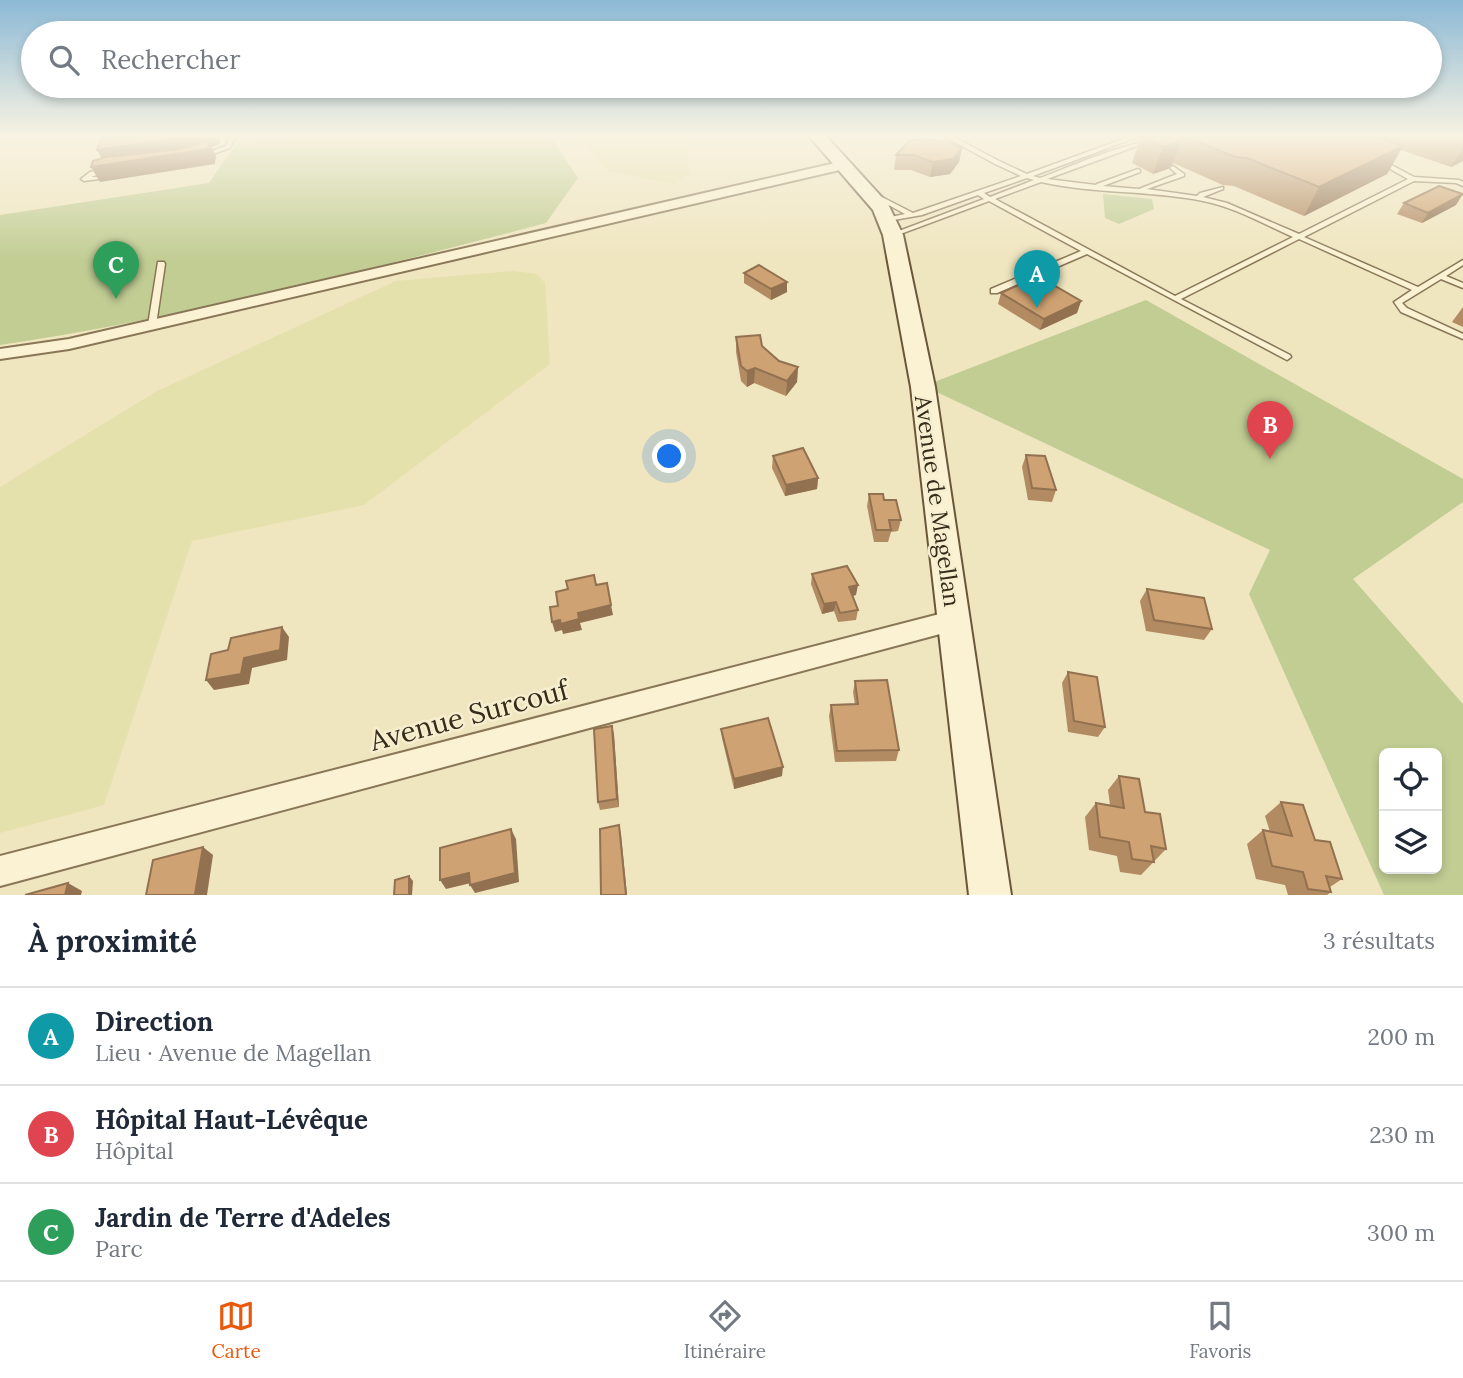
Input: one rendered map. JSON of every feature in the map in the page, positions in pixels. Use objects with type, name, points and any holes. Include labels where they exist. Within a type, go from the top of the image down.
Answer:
[{"type":"street","points":[[0,354],[69,344],[789,178]]},
{"type":"street","name":"Avenue de Magellan","points":[[855,178],[898,223],[955,620],[990,895]]},
{"type":"street","name":"Avenue Surcouf","points":[[0,871],[955,620]]},
{"type":"lane","points":[[86,178],[97,178]]},
{"type":"lane","points":[[898,223],[1020,178]]},
{"type":"lane","points":[[1038,178],[1124,190],[1148,190],[1225,204],[1417,289]]},
{"type":"lane","points":[[898,223],[989,200],[1045,178]]},
{"type":"lane","points":[[1094,186],[1118,178]]},
{"type":"lane","points":[[1148,190],[1176,178]]},
{"type":"lane","points":[[1175,299],[1413,179],[1461,181]]},
{"type":"lane","points":[[1199,198],[1202,194],[1221,188]]},
{"type":"lane","points":[[978,193],[1287,357]]},
{"type":"lane","points":[[994,291],[1086,252]]},
{"type":"lane","points":[[1463,262],[1398,302],[1399,305],[1463,337]]},
{"type":"lane","points":[[152,325],[161,264]]},
{"type":"lane","points":[[1440,276],[1463,286]]},
{"type":"shaded area","points":[[641,178],[683,178],[674,184]]},
{"type":"shaded area","points":[[513,271],[537,274],[545,283],[550,364],[364,505],[192,541],[104,805],[0,833],[0,487],[157,391],[396,281]]},
{"type":"green space","points":[[213,178],[578,178],[546,223],[206,307],[0,345],[0,215],[209,183]]},
{"type":"green space","points":[[1103,194],[1152,199],[1154,209],[1119,224],[1105,218]]},
{"type":"green space","points":[[1146,300],[1463,479],[1463,502],[1353,579],[1463,704],[1463,895],[1384,895],[1249,594],[1270,550],[924,386]]},
{"type":"building","points":[[1296,178],[1338,178],[1319,187]]},
{"type":"building","points":[[1439,186],[1463,194],[1428,213],[1404,203]]},
{"type":"building","points":[[759,265],[787,282],[771,289],[744,273]]},
{"type":"building","points":[[1038,276],[1081,301],[1044,319],[1001,293]]},
{"type":"building","points":[[760,335],[762,346],[779,361],[798,367],[787,381],[755,368],[747,371],[741,366],[736,337]]},
{"type":"building","points":[[803,448],[818,478],[786,485],[773,456]]},
{"type":"building","points":[[1026,455],[1045,456],[1056,490],[1032,488]]},
{"type":"building","points":[[869,494],[883,494],[884,500],[896,500],[901,520],[889,520],[891,530],[876,530]]},
{"type":"building","points":[[847,566],[858,585],[849,587],[858,610],[840,613],[836,602],[824,604],[812,574]]},
{"type":"building","points":[[594,575],[596,585],[607,583],[611,605],[578,613],[579,619],[561,624],[560,620],[552,622],[550,607],[558,606],[556,592],[568,589],[566,581]]},
{"type":"building","points":[[1147,589],[1204,598],[1212,629],[1154,620]]},
{"type":"building","points":[[282,627],[280,650],[244,658],[241,674],[206,680],[211,654],[228,650],[231,638]]},
{"type":"building","points":[[1068,672],[1097,677],[1105,727],[1074,721]]},
{"type":"building","points":[[887,680],[899,750],[837,751],[831,705],[858,704],[855,681]]},
{"type":"building","points":[[768,718],[783,767],[734,779],[721,729]]},
{"type":"building","points":[[612,726],[617,799],[598,802],[594,729]]},
{"type":"building","points":[[1119,776],[1139,779],[1145,812],[1160,814],[1166,849],[1151,846],[1154,862],[1132,859],[1129,842],[1100,837],[1096,803],[1124,808]]},
{"type":"building","points":[[1281,802],[1303,805],[1315,840],[1330,842],[1342,879],[1326,876],[1331,892],[1308,889],[1303,872],[1272,866],[1263,830],[1292,836]]},
{"type":"building","points":[[619,825],[626,895],[601,895],[600,829]]},
{"type":"building","points":[[511,829],[515,873],[470,885],[469,873],[440,880],[440,848]]},
{"type":"building","points":[[203,847],[195,894],[200,892],[200,895],[146,895],[153,860]]},
{"type":"building","points":[[409,876],[409,895],[394,895],[395,880]]},
{"type":"building","points":[[68,883],[65,895],[25,895]]},
{"type":"place","name":"Jardin de Terre d'Adeles","points":[[116,299]]},
{"type":"place","name":"Direction","points":[[1037,308]]},
{"type":"place","name":"Hôpital Haut-Lévêque","points":[[1270,459]]}]
